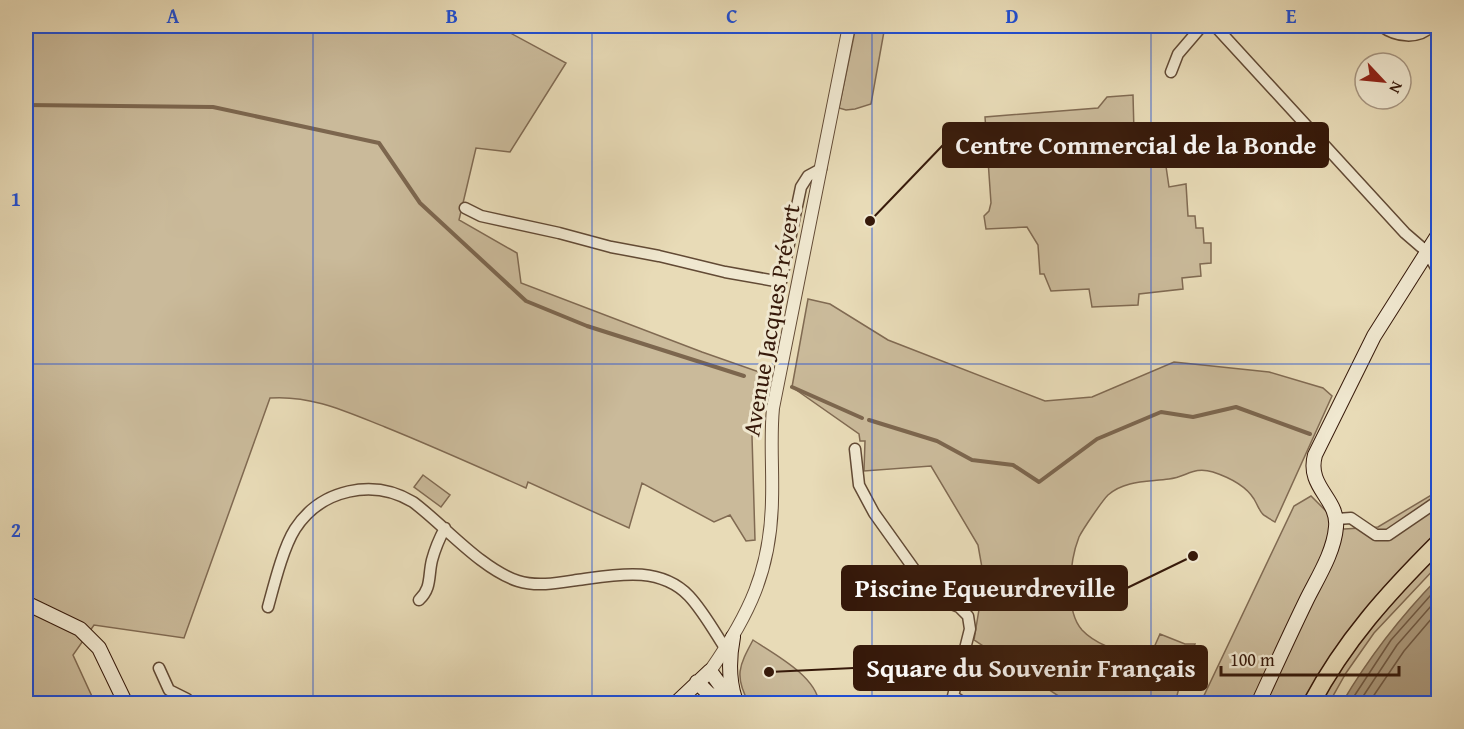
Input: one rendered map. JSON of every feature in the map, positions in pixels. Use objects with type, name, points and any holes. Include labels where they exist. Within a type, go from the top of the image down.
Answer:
[{"type":"main road","points":[[1258,704],[1326,561],[1336,532],[1337,519],[1314,477],[1312,465],[1315,455],[1374,336],[1438,235]]},
{"type":"main road","points":[[1311,704],[1324,680],[1368,617],[1438,543]]},
{"type":"main road","points":[[26,603],[80,629],[99,648],[126,704]]},
{"type":"main road","points":[[729,643],[730,675],[735,704]]},
{"type":"main road","points":[[710,671],[735,704]]},
{"type":"main road","name":"Avenue Jacques Prévert","points":[[675,704],[710,671]]},
{"type":"main road","points":[[697,682],[724,704]]},
{"type":"street","name":"Avenue Jacques Prévert","points":[[710,671],[729,643],[758,585],[768,548],[772,499],[770,442],[773,408],[849,26]]},
{"type":"street","points":[[1171,72],[1178,54],[1202,26]]},
{"type":"street","points":[[1215,26],[1405,233],[1426,252],[1438,271]]},
{"type":"street","points":[[1381,26],[1390,33],[1402,36],[1427,31],[1432,26]]},
{"type":"street","points":[[465,208],[482,216],[611,247],[781,282],[801,187],[808,176],[821,169]]},
{"type":"street","points":[[855,449],[860,485],[874,513],[934,595],[959,607],[968,616],[970,629],[952,700],[965,704]]},
{"type":"street","points":[[268,607],[294,531],[319,504],[338,494],[360,489],[394,493],[413,502],[489,565],[520,582],[548,584],[630,574],[642,574],[664,580],[677,586],[695,603],[729,643]]},
{"type":"street","points":[[1337,519],[1351,518],[1376,535],[1388,535],[1438,501]]},
{"type":"street","points":[[418,600],[425,594],[430,584],[431,564],[436,546],[445,528]]},
{"type":"street","points":[[159,668],[169,690],[187,699],[190,704]]},
{"type":"shaded area","points":[[26,26],[502,26],[501,28],[566,63],[510,152],[476,148],[459,220],[517,253],[521,283],[762,373],[752,436],[755,540],[746,541],[730,515],[714,522],[642,483],[629,528],[528,482],[526,488],[343,410],[300,399],[270,398],[184,638],[94,625],[73,655],[95,703],[26,703]]},
{"type":"shaded area","points":[[856,26],[885,26],[871,104],[846,110],[839,108]]},
{"type":"shaded area","points":[[1133,95],[1134,132],[1150,132],[1151,141],[1162,139],[1169,187],[1186,184],[1188,216],[1195,216],[1196,228],[1203,228],[1204,243],[1211,243],[1211,263],[1200,264],[1201,276],[1182,278],[1183,289],[1139,294],[1138,305],[1092,307],[1089,289],[1051,291],[1044,274],[1040,274],[1038,245],[1027,227],[986,229],[984,216],[989,211],[991,203],[985,117],[1098,108],[1107,97]]},
{"type":"shaded area","points":[[808,299],[830,304],[888,340],[1045,401],[1092,397],[1174,362],[1269,372],[1323,388],[1332,396],[1275,522],[1262,513],[1251,494],[1241,486],[1219,474],[1200,470],[1175,478],[1137,482],[1115,490],[1108,495],[1079,537],[1073,558],[1070,585],[1073,610],[1082,630],[1104,645],[1148,661],[1160,634],[1185,644],[1195,644],[1183,673],[1175,703],[1069,703],[974,640],[984,579],[978,545],[931,466],[864,471],[865,441],[860,441],[859,434],[792,387]]},
{"type":"shaded area","points":[[423,475],[450,495],[441,507],[414,487]]},
{"type":"shaded area","points":[[1438,491],[1438,565],[1374,633],[1346,673],[1329,703],[1200,704],[1294,506],[1311,496],[1344,529],[1378,527]]},
{"type":"shaded area","points":[[753,640],[802,675],[816,693],[819,703],[749,703],[741,685],[740,671]]},
{"type":"water","points":[[1438,578],[1438,703],[1342,703],[1386,638]]},
{"type":"waterway","points":[[26,105],[213,107],[379,143],[420,203],[526,301],[587,326],[744,376]]},
{"type":"waterway","points":[[792,387],[862,418]]},
{"type":"waterway","points":[[869,420],[937,441],[972,460],[1013,465],[1039,482],[1097,439],[1161,412],[1193,417],[1236,407],[1310,434]]},
{"type":"place","name":"Centre Commercial de la Bonde","points":[[870,221]]},
{"type":"place","name":"Piscine Equeurdreville","points":[[1193,556]]},
{"type":"place","name":"Square du Souvenir Français","points":[[769,672]]}]
